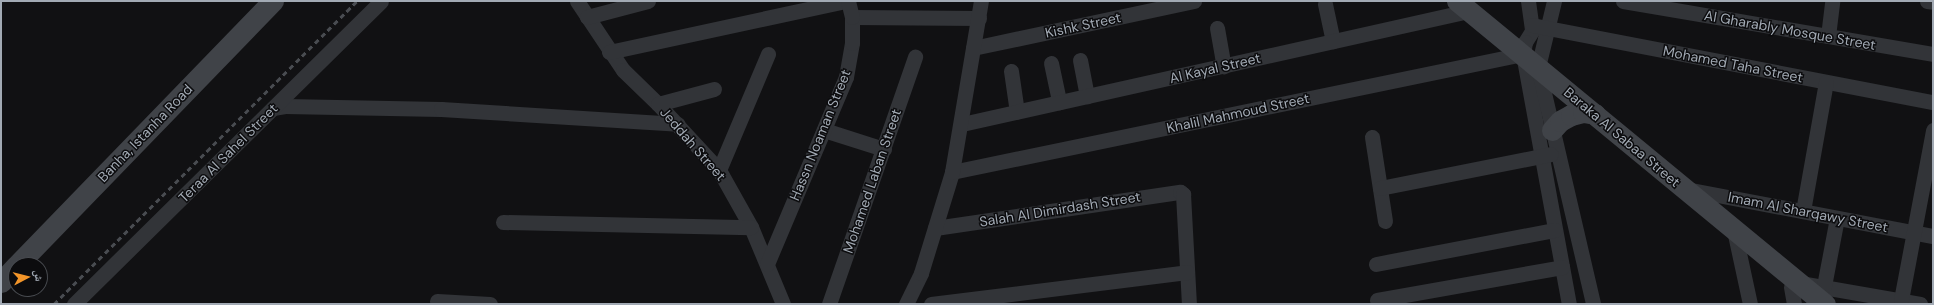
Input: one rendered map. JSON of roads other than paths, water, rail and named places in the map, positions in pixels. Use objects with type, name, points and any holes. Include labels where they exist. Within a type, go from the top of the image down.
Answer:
[{"type":"main road","name":"Banha, Istanha Road","points":[[25,257],[273,1]]},
{"type":"main road","name":"Baraka Al Sabaa Street","points":[[1462,6],[1530,60],[1734,230],[1794,290],[1825,295]]},
{"type":"main road","points":[[1552,130],[1571,114],[1595,114]]},
{"type":"main road","name":"Banha, Istanha Road","points":[[1,282],[8,275]]},
{"type":"street","name":"Teraa Al Sahel Street","points":[[74,304],[381,1]]},
{"type":"street","name":"Jeddah Street","points":[[577,1],[609,52],[636,85],[678,124],[719,170],[751,227],[783,304]]},
{"type":"street","points":[[587,17],[648,1]]},
{"type":"street","points":[[609,52],[845,1]]},
{"type":"street","name":"Hassn Noaman Street","points":[[767,264],[846,77],[852,43],[852,17],[848,1]]},
{"type":"street","points":[[906,304],[921,273],[952,172],[962,124],[973,48],[980,18],[981,1]]},
{"type":"street","name":"Kishk Street","points":[[973,48],[1194,1]]},
{"type":"street","points":[[1528,1],[1532,25],[1530,60],[1542,156],[1569,304]]},
{"type":"street","points":[[1554,1],[1547,28],[1530,60],[1558,152],[1593,304]]},
{"type":"street","name":"Al Gharably Mosque Street","points":[[1623,1],[1933,54]]},
{"type":"street","points":[[1828,36],[1832,1]]},
{"type":"street","points":[[1927,1],[1933,2]]},
{"type":"street","points":[[1324,4],[1333,41]]},
{"type":"street","name":"Al Kayal Street","points":[[962,124],[1333,41],[1462,6]]},
{"type":"street","points":[[852,17],[980,18]]},
{"type":"street","name":"Mohamed Taha Street","points":[[1532,25],[1933,102]]},
{"type":"street","points":[[1217,28],[1224,66]]},
{"type":"street","points":[[719,170],[768,54]]},
{"type":"street","name":"Mohamed Laban Street","points":[[829,304],[915,57]]},
{"type":"street","points":[[1080,60],[1087,96]]},
{"type":"street","name":"Khalil Mahmoud Street","points":[[952,172],[1530,60]]},
{"type":"street","points":[[1051,63],[1059,102]]},
{"type":"street","points":[[1011,71],[1017,112]]},
{"type":"street","points":[[1803,211],[1826,82]]},
{"type":"street","points":[[658,104],[714,90]]},
{"type":"street","points":[[273,108],[285,106],[441,109],[678,124]]},
{"type":"street","points":[[824,130],[884,149]]},
{"type":"street","points":[[1900,300],[1913,232],[1930,166],[1933,130]]},
{"type":"street","points":[[1372,137],[1385,221]]},
{"type":"street","points":[[1380,188],[1558,152]]},
{"type":"street","name":"Imam Al Sharqawy Street","points":[[1683,188],[1933,236]]},
{"type":"street","name":"Salah Al Dimirdash Street","points":[[935,228],[1178,191],[1183,194],[1187,272]]},
{"type":"street","points":[[1837,218],[1825,295],[1900,300],[1920,304]]},
{"type":"street","points":[[503,222],[751,227]]},
{"type":"street","points":[[1376,264],[1555,230]]},
{"type":"street","points":[[1734,230],[1750,304]]},
{"type":"street","points":[[1377,300],[1562,267]]},
{"type":"street","points":[[932,304],[1187,272],[1189,304]]},
{"type":"street","points":[[437,301],[490,304]]},
{"type":"railway","points":[[54,304],[357,1]]}]
